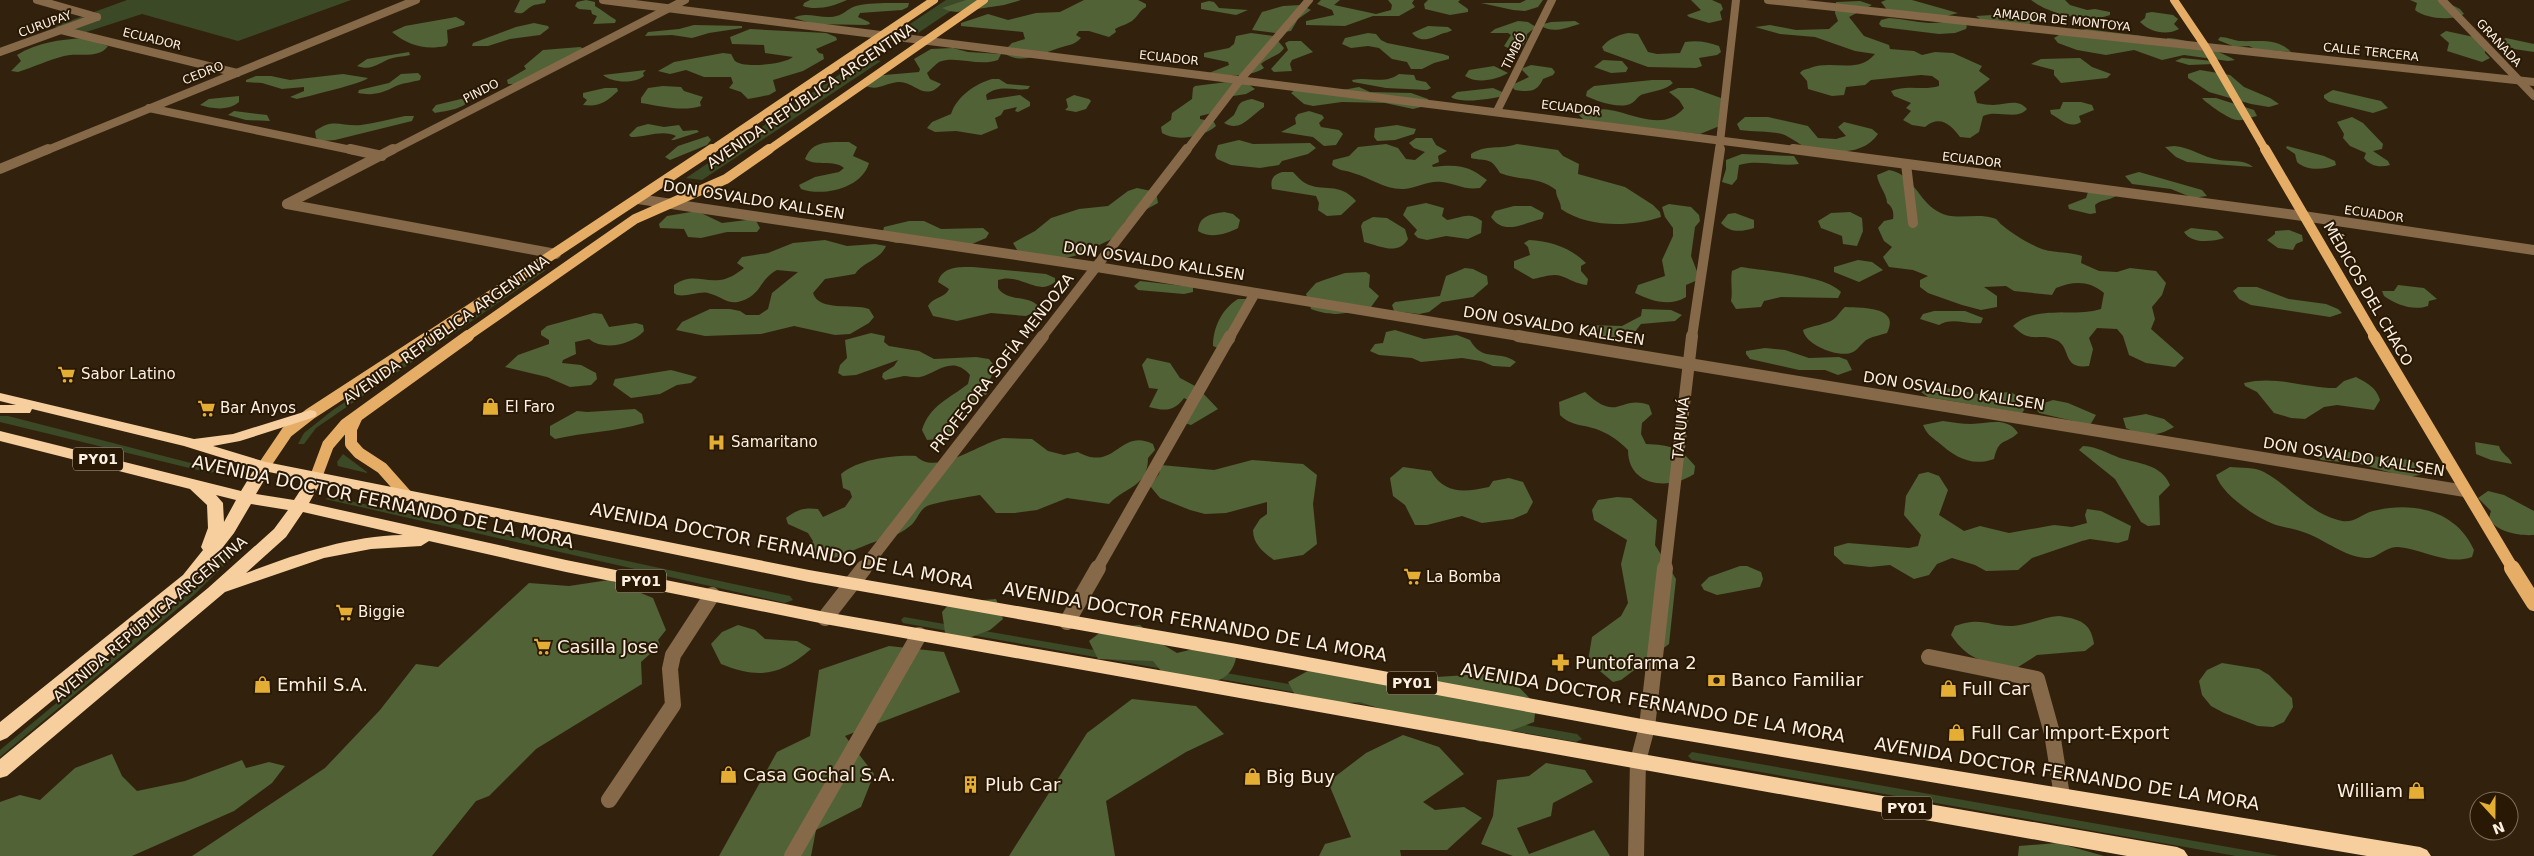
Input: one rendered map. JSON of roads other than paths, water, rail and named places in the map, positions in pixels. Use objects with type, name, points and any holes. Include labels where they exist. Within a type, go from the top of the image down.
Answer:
[{"type":"highway","name":"AVENIDA DOCTOR FERNANDO DE LA MORA","points":[[0,397],[189,443],[264,466],[609,537],[852,584],[1647,727],[2420,856]]},
{"type":"highway","points":[[0,409],[51,410]]},
{"type":"highway","points":[[189,443],[236,438],[310,414]]},
{"type":"highway","name":"AVENIDA DOCTOR FERNANDO DE LA MORA","points":[[0,436],[247,498],[299,506],[566,566],[825,618],[2177,856]]},
{"type":"highway","name":"AVENIDA REPÚBLICA ARGENTINA","points":[[0,733],[189,579],[228,529],[264,466]]},
{"type":"highway","name":"AVENIDA REPÚBLICA ARGENTINA","points":[[0,770],[214,592],[280,533],[316,477]]},
{"type":"highway","points":[[194,485],[215,503],[216,528],[203,563]]},
{"type":"highway","points":[[214,592],[259,574],[354,546],[393,539],[458,541]]},
{"type":"main road","name":"AVENIDA REPÚBLICA ARGENTINA","points":[[264,466],[287,432],[310,414],[556,254],[934,0]]},
{"type":"main road","name":"AVENIDA REPÚBLICA ARGENTINA","points":[[316,477],[324,448],[338,430],[358,413],[635,219],[666,204],[703,191],[726,179],[925,43],[984,0]]},
{"type":"main road","name":"MÉDICOS DEL CHACO","points":[[2174,0],[2205,46],[2465,491],[2534,604]]},
{"type":"main road","points":[[358,413],[349,432],[350,445],[362,456],[381,468],[406,495]]},
{"type":"street","name":"CURUPAY","points":[[0,52],[97,17],[37,0]]},
{"type":"street","name":"CEDRO","points":[[0,169],[416,0]]},
{"type":"street","name":"ECUADOR","points":[[603,0],[925,43],[1241,79],[1721,140],[2303,216],[2534,250]]},
{"type":"street","name":"PINDO","points":[[556,254],[287,204],[685,0]]},
{"type":"street","name":"PROFESORA SOFÍA MENDOZA","points":[[825,618],[1241,79],[1309,0]]},
{"type":"street","name":"TIMBÓ","points":[[1497,111],[1552,0]]},
{"type":"street","name":"TARUMÁ","points":[[1636,856],[1638,761],[1647,727],[1688,365],[1721,140],[1736,0]]},
{"type":"street","name":"AMADOR DE MONTOYA","points":[[1768,0],[2205,46]]},
{"type":"street","name":"GRANADA","points":[[2442,0],[2534,96]]},
{"type":"street","name":"ECUADOR","points":[[61,30],[237,73]]},
{"type":"street","name":"CALLE TERCERA","points":[[2205,46],[2534,82]]},
{"type":"street","points":[[150,108],[382,156]]},
{"type":"street","points":[[1906,164],[1913,223]]},
{"type":"street","name":"DON OSVALDO KALLSEN","points":[[638,199],[1255,293],[2465,491]]},
{"type":"street","points":[[1066,622],[1255,293]]},
{"type":"street","points":[[609,800],[673,705],[670,669],[674,655],[712,595]]},
{"type":"street","points":[[792,856],[919,634]]},
{"type":"street","points":[[1929,657],[2026,675],[2037,680],[2052,734],[2062,796]]},
{"type":"place","name":"Sabor Latino","points":[[67,374]]},
{"type":"place","name":"El Faro","points":[[491,407]]},
{"type":"place","name":"Bar Anyos","points":[[206,408]]},
{"type":"place","name":"Samaritano","points":[[717,442]]},
{"type":"place","name":"La Bomba","points":[[1412,577]]},
{"type":"place","name":"Biggie","points":[[344,612]]},
{"type":"place","name":"Casilla Jose","points":[[543,647]]},
{"type":"place","name":"Puntofarma 2","points":[[1561,663]]},
{"type":"place","name":"Banco Familiar","points":[[1717,680]]},
{"type":"place","name":"Emhil S.A.","points":[[263,685]]},
{"type":"place","name":"Full Car","points":[[1948,689]]},
{"type":"place","name":"Full Car Import-Export","points":[[1957,733]]},
{"type":"place","name":"Casa Gochal S.A.","points":[[729,775]]},
{"type":"place","name":"Big Buy","points":[[1252,777]]},
{"type":"place","name":"Plub Car","points":[[971,785]]},
{"type":"place","name":"William","points":[[2417,791]]}]
